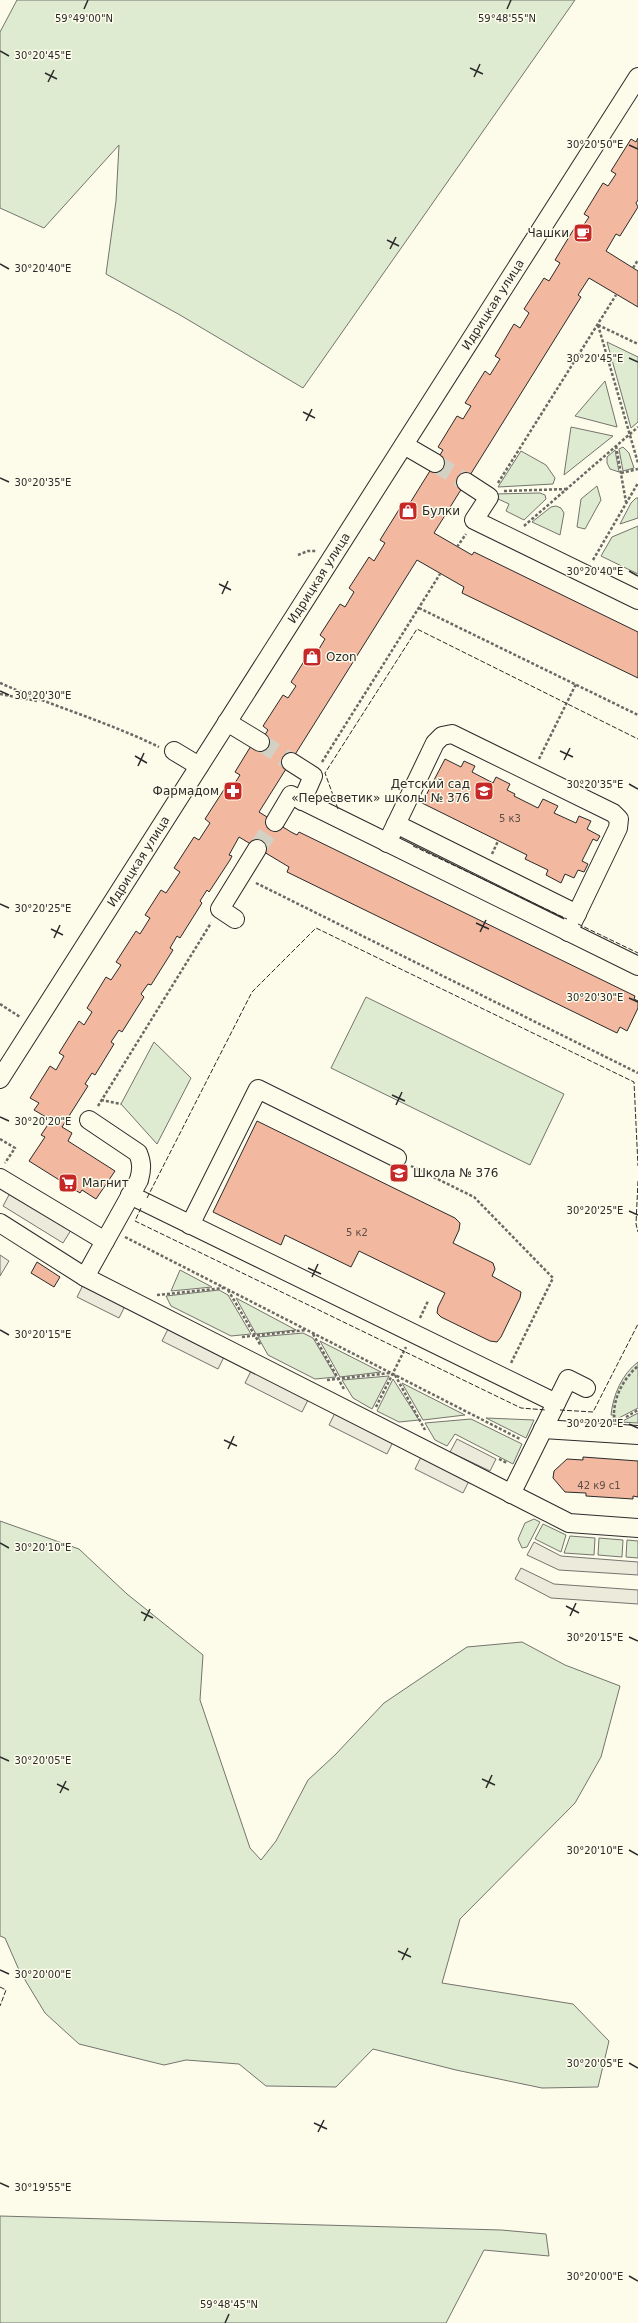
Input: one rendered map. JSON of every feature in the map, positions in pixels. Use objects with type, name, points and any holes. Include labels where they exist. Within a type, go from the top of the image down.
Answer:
[{"type":"street","name":"Идрицкая улица","points":[[0,1079],[638,77]]},
{"type":"street","points":[[404,445],[435,463]]},
{"type":"street","points":[[466,482],[491,494],[474,520],[638,600]]},
{"type":"street","points":[[227,722],[260,742]]},
{"type":"street","points":[[387,843],[435,743],[442,736],[452,734],[613,813],[619,819],[618,828],[568,932]]},
{"type":"street","points":[[174,751],[199,766]]},
{"type":"street","points":[[291,762],[313,776],[302,801]]},
{"type":"street","points":[[275,822],[291,795],[638,966]]},
{"type":"street","points":[[396,824],[577,914]]},
{"type":"street","points":[[235,919],[220,909],[258,849]]},
{"type":"street","points":[[190,1225],[258,1089],[397,1158]]},
{"type":"street","points":[[85,1277],[111,1237],[142,1170],[142,1161],[138,1153],[89,1120]]},
{"type":"street","points":[[2,1172],[111,1237]]},
{"type":"street","points":[[130,1195],[556,1403]]},
{"type":"street","points":[[0,1222],[85,1277],[569,1523],[638,1528]]},
{"type":"street","points":[[511,1494],[568,1379],[586,1388]]},
{"type":"street","points":[[544,1429],[638,1435]]},
{"type":"path","points":[[633,268],[638,260]]},
{"type":"path","points":[[491,494],[616,295]]},
{"type":"path","points":[[598,325],[638,344]]},
{"type":"path","points":[[598,325],[638,463]]},
{"type":"path","points":[[511,538],[638,427]]},
{"type":"path","points":[[616,446],[626,502]]},
{"type":"path","points":[[621,473],[638,469]]},
{"type":"path","points":[[586,575],[638,483]]},
{"type":"path","points":[[491,494],[567,489]]},
{"type":"path","points":[[313,776],[440,574]]},
{"type":"path","points":[[419,608],[638,715]]},
{"type":"path","points":[[0,683],[42,702],[138,737],[159,747],[174,751]]},
{"type":"path","points":[[532,774],[576,684]]},
{"type":"path","points":[[0,694],[42,702]]},
{"type":"path","points":[[241,876],[638,1073]]},
{"type":"path","points":[[89,1120],[220,909]]},
{"type":"path","points":[[0,1004],[23,1019]]},
{"type":"path","points":[[101,1100],[121,1104]]},
{"type":"path","points":[[0,1138],[15,1148],[2,1172]]},
{"type":"path","points":[[397,1158],[474,1197],[554,1278],[504,1377]]},
{"type":"path","points":[[111,1237],[224,1288],[526,1442]]},
{"type":"path","points":[[155,1295],[224,1288]]},
{"type":"path","points":[[228,1290],[263,1350]]},
{"type":"path","points":[[374,1411],[428,1301]]},
{"type":"path","points":[[237,1338],[307,1330]]},
{"type":"path","points":[[313,1333],[346,1392]]},
{"type":"path","points":[[614,1423],[614,1410],[617,1396],[630,1372],[638,1366]]},
{"type":"path","points":[[323,1381],[392,1374]]},
{"type":"path","points":[[392,1374],[428,1435]]},
{"type":"green space","points":[[17,0],[575,0],[303,388],[180,315],[106,274],[116,201],[119,145],[44,228],[0,208],[0,32]]},
{"type":"green space","points":[[607,342],[638,357],[638,422],[631,428]]},
{"type":"green space","points":[[605,381],[617,427],[575,416]]},
{"type":"green space","points":[[571,427],[613,436],[564,475]]},
{"type":"green space","points":[[623,447],[629,453],[634,468],[623,471],[619,449]]},
{"type":"green space","points":[[615,450],[619,472],[610,469],[607,463],[607,457]]},
{"type":"green space","points":[[521,451],[546,465],[555,478],[553,484],[498,487]]},
{"type":"green space","points":[[597,486],[601,500],[585,529],[577,527],[581,499]]},
{"type":"green space","points":[[540,493],[545,495],[546,499],[524,520],[506,511],[509,504],[496,498],[494,494]]},
{"type":"green space","points":[[638,498],[638,518],[620,524],[631,503]]},
{"type":"green space","points":[[556,506],[561,508],[564,513],[560,535],[532,522],[551,507]]},
{"type":"green space","points":[[638,526],[638,574],[601,556],[612,537]]},
{"type":"green space","points":[[366,997],[564,1094],[530,1165],[331,1068]]},
{"type":"green space","points":[[154,1042],[191,1078],[157,1144],[121,1104]]},
{"type":"green space","points":[[180,1270],[212,1287],[171,1291]]},
{"type":"green space","points":[[219,1290],[228,1295],[251,1334],[231,1336],[171,1306],[166,1296]]},
{"type":"green space","points":[[236,1298],[296,1330],[256,1334]]},
{"type":"green space","points":[[303,1333],[313,1338],[336,1377],[315,1379],[268,1355],[258,1337]]},
{"type":"green space","points":[[320,1341],[381,1372],[340,1377]]},
{"type":"green space","points":[[638,1362],[638,1408],[615,1420],[615,1415],[611,1415],[616,1393],[627,1373]]},
{"type":"green space","points":[[389,1376],[372,1409],[353,1398],[342,1380]]},
{"type":"green space","points":[[393,1379],[419,1420],[399,1422],[377,1411]]},
{"type":"green space","points":[[402,1383],[465,1415],[423,1420]]},
{"type":"green space","points":[[638,1413],[638,1423],[621,1422]]},
{"type":"green space","points":[[486,1418],[534,1420],[526,1438]]},
{"type":"green space","points":[[471,1419],[522,1444],[513,1464],[455,1434],[447,1446],[435,1440],[425,1423]]},
{"type":"green space","points":[[534,1519],[540,1522],[527,1547],[522,1548],[518,1539],[525,1523]]},
{"type":"green space","points":[[0,1521],[79,1549],[127,1594],[203,1655],[200,1700],[250,1848],[261,1860],[276,1841],[308,1780],[335,1755],[384,1703],[467,1647],[522,1642],[565,1665],[620,1686],[601,1757],[575,1803],[460,1919],[442,1983],[573,2004],[609,2041],[598,2087],[542,2088],[456,2070],[373,2049],[336,2087],[266,2086],[239,2064],[186,2060],[164,2065],[79,2044],[45,2013],[19,1970],[5,1938],[0,1936]]},
{"type":"green space","points":[[543,1524],[566,1535],[561,1552],[535,1539]]},
{"type":"green space","points":[[570,1536],[595,1538],[594,1555],[564,1553]]},
{"type":"green space","points":[[599,1538],[623,1540],[622,1557],[598,1555]]},
{"type":"green space","points":[[627,1540],[638,1541],[638,1558],[626,1557]]},
{"type":"green space","points":[[0,2216],[501,2230],[546,2234],[549,2256],[484,2250],[446,2323],[0,2323]]},
{"type":"shaded area","points":[[10,1193],[71,1230],[63,1243],[3,1206]]},
{"type":"shaded area","points":[[0,1255],[9,1261],[0,1276]]},
{"type":"shaded area","points":[[84,1283],[126,1304],[119,1318],[77,1297]]},
{"type":"shaded area","points":[[169,1327],[225,1355],[218,1369],[162,1341]]},
{"type":"shaded area","points":[[252,1369],[309,1398],[302,1412],[245,1383]]},
{"type":"shaded area","points":[[336,1411],[394,1440],[387,1454],[329,1425]]},
{"type":"shaded area","points":[[457,1439],[496,1459],[490,1471],[450,1452]]},
{"type":"shaded area","points":[[422,1455],[470,1479],[463,1493],[415,1469]]},
{"type":"shaded area","points":[[534,1542],[561,1556],[638,1562],[638,1575],[559,1570],[527,1555]]},
{"type":"shaded area","points":[[521,1568],[554,1584],[638,1590],[638,1604],[551,1598],[515,1579]]},
{"type":"building","points":[[638,138],[638,200],[636,203],[638,207],[620,236],[616,234],[606,251],[638,271],[638,307],[589,278],[578,295],[581,297],[434,533],[472,555],[474,552],[638,632],[638,678],[462,593],[464,587],[417,560],[259,812],[297,835],[299,832],[635,996],[634,999],[638,1001],[638,1008],[627,1031],[620,1027],[617,1033],[287,872],[289,867],[239,837],[229,855],[232,856],[230,860],[209,892],[207,890],[200,901],[202,903],[180,938],[177,936],[170,948],[173,950],[151,985],[148,984],[141,994],[144,997],[122,1032],[119,1030],[111,1042],[114,1044],[95,1075],[92,1073],[85,1084],[88,1086],[62,1127],[72,1133],[68,1141],[115,1171],[96,1199],[82,1190],[80,1193],[29,1161],[45,1137],[41,1135],[51,1120],[34,1110],[39,1103],[30,1098],[50,1066],[56,1070],[64,1056],[59,1053],[79,1021],[84,1025],[92,1012],[87,1008],[106,977],[111,980],[121,965],[116,962],[136,931],[140,934],[150,918],[145,915],[161,890],[166,893],[180,872],[174,868],[194,837],[199,840],[210,823],[205,819],[225,788],[230,791],[240,775],[235,772],[254,741],[259,744],[268,730],[263,726],[283,695],[288,698],[296,686],[291,682],[310,651],[316,654],[325,639],[320,635],[340,604],[345,607],[354,592],[349,588],[369,557],[374,561],[385,543],[380,540],[400,508],[405,511],[443,450],[438,447],[457,416],[463,419],[471,406],[465,403],[485,371],[490,375],[500,359],[495,356],[514,324],[520,328],[529,313],[524,309],[544,278],[549,281],[560,263],[555,260],[574,229],[579,232],[589,217],[584,214],[603,183],[608,186],[616,174],[611,171],[631,139],[636,142]]},
{"type":"building","points":[[445,759],[461,767],[464,761],[475,766],[472,772],[493,783],[496,777],[510,784],[507,790],[515,794],[514,796],[538,808],[543,799],[558,806],[554,813],[576,823],[579,816],[591,821],[587,829],[600,836],[597,841],[593,839],[582,861],[588,864],[584,872],[578,870],[574,878],[565,874],[561,883],[546,875],[548,870],[525,859],[527,855],[422,803]]},
{"type":"building","points":[[257,1121],[455,1218],[460,1223],[459,1230],[453,1243],[493,1263],[495,1269],[492,1276],[521,1292],[520,1298],[501,1337],[497,1342],[490,1341],[441,1317],[437,1313],[438,1307],[445,1293],[359,1251],[351,1267],[285,1235],[281,1245],[213,1212]]},
{"type":"building","points":[[37,1262],[60,1277],[54,1287],[31,1273]]},
{"type":"building","points":[[583,1457],[638,1461],[638,1497],[633,1496],[633,1499],[586,1496],[586,1493],[565,1492],[553,1478],[554,1471],[567,1459],[583,1460]]},
{"type":"tunnel","points":[[435,463],[466,482]]},
{"type":"tunnel","points":[[260,742],[291,762]]},
{"type":"tunnel","points":[[257,849],[275,822]]},
{"type":"fence","points":[[338,809],[325,773],[417,629],[638,739]]},
{"type":"fence","points":[[413,846],[567,919]]},
{"type":"fence","points":[[578,924],[638,953]]},
{"type":"fence","points":[[147,1198],[252,992],[316,928],[634,1082],[638,1166]]},
{"type":"fence","points":[[638,1181],[636,1224],[638,1232]]},
{"type":"fence","points":[[141,1208],[135,1221],[521,1408],[546,1410]]},
{"type":"fence","points":[[560,1410],[593,1412],[638,1324]]},
{"type":"fence","points":[[0,1987],[6,1990],[0,2006]]},
{"type":"place","name":"Чашки","points":[[583,233]]},
{"type":"place","name":"Булки","points":[[408,511]]},
{"type":"place","name":"Ozon","points":[[312,657]]},
{"type":"place","name":"Фармадом","points":[[233,791]]},
{"type":"place","name":"Детский сад «Пересветик» школы № 376","points":[[484,791]]},
{"type":"place","name":"Школа № 376","points":[[399,1173]]},
{"type":"place","name":"Магнит","points":[[68,1183]]}]
